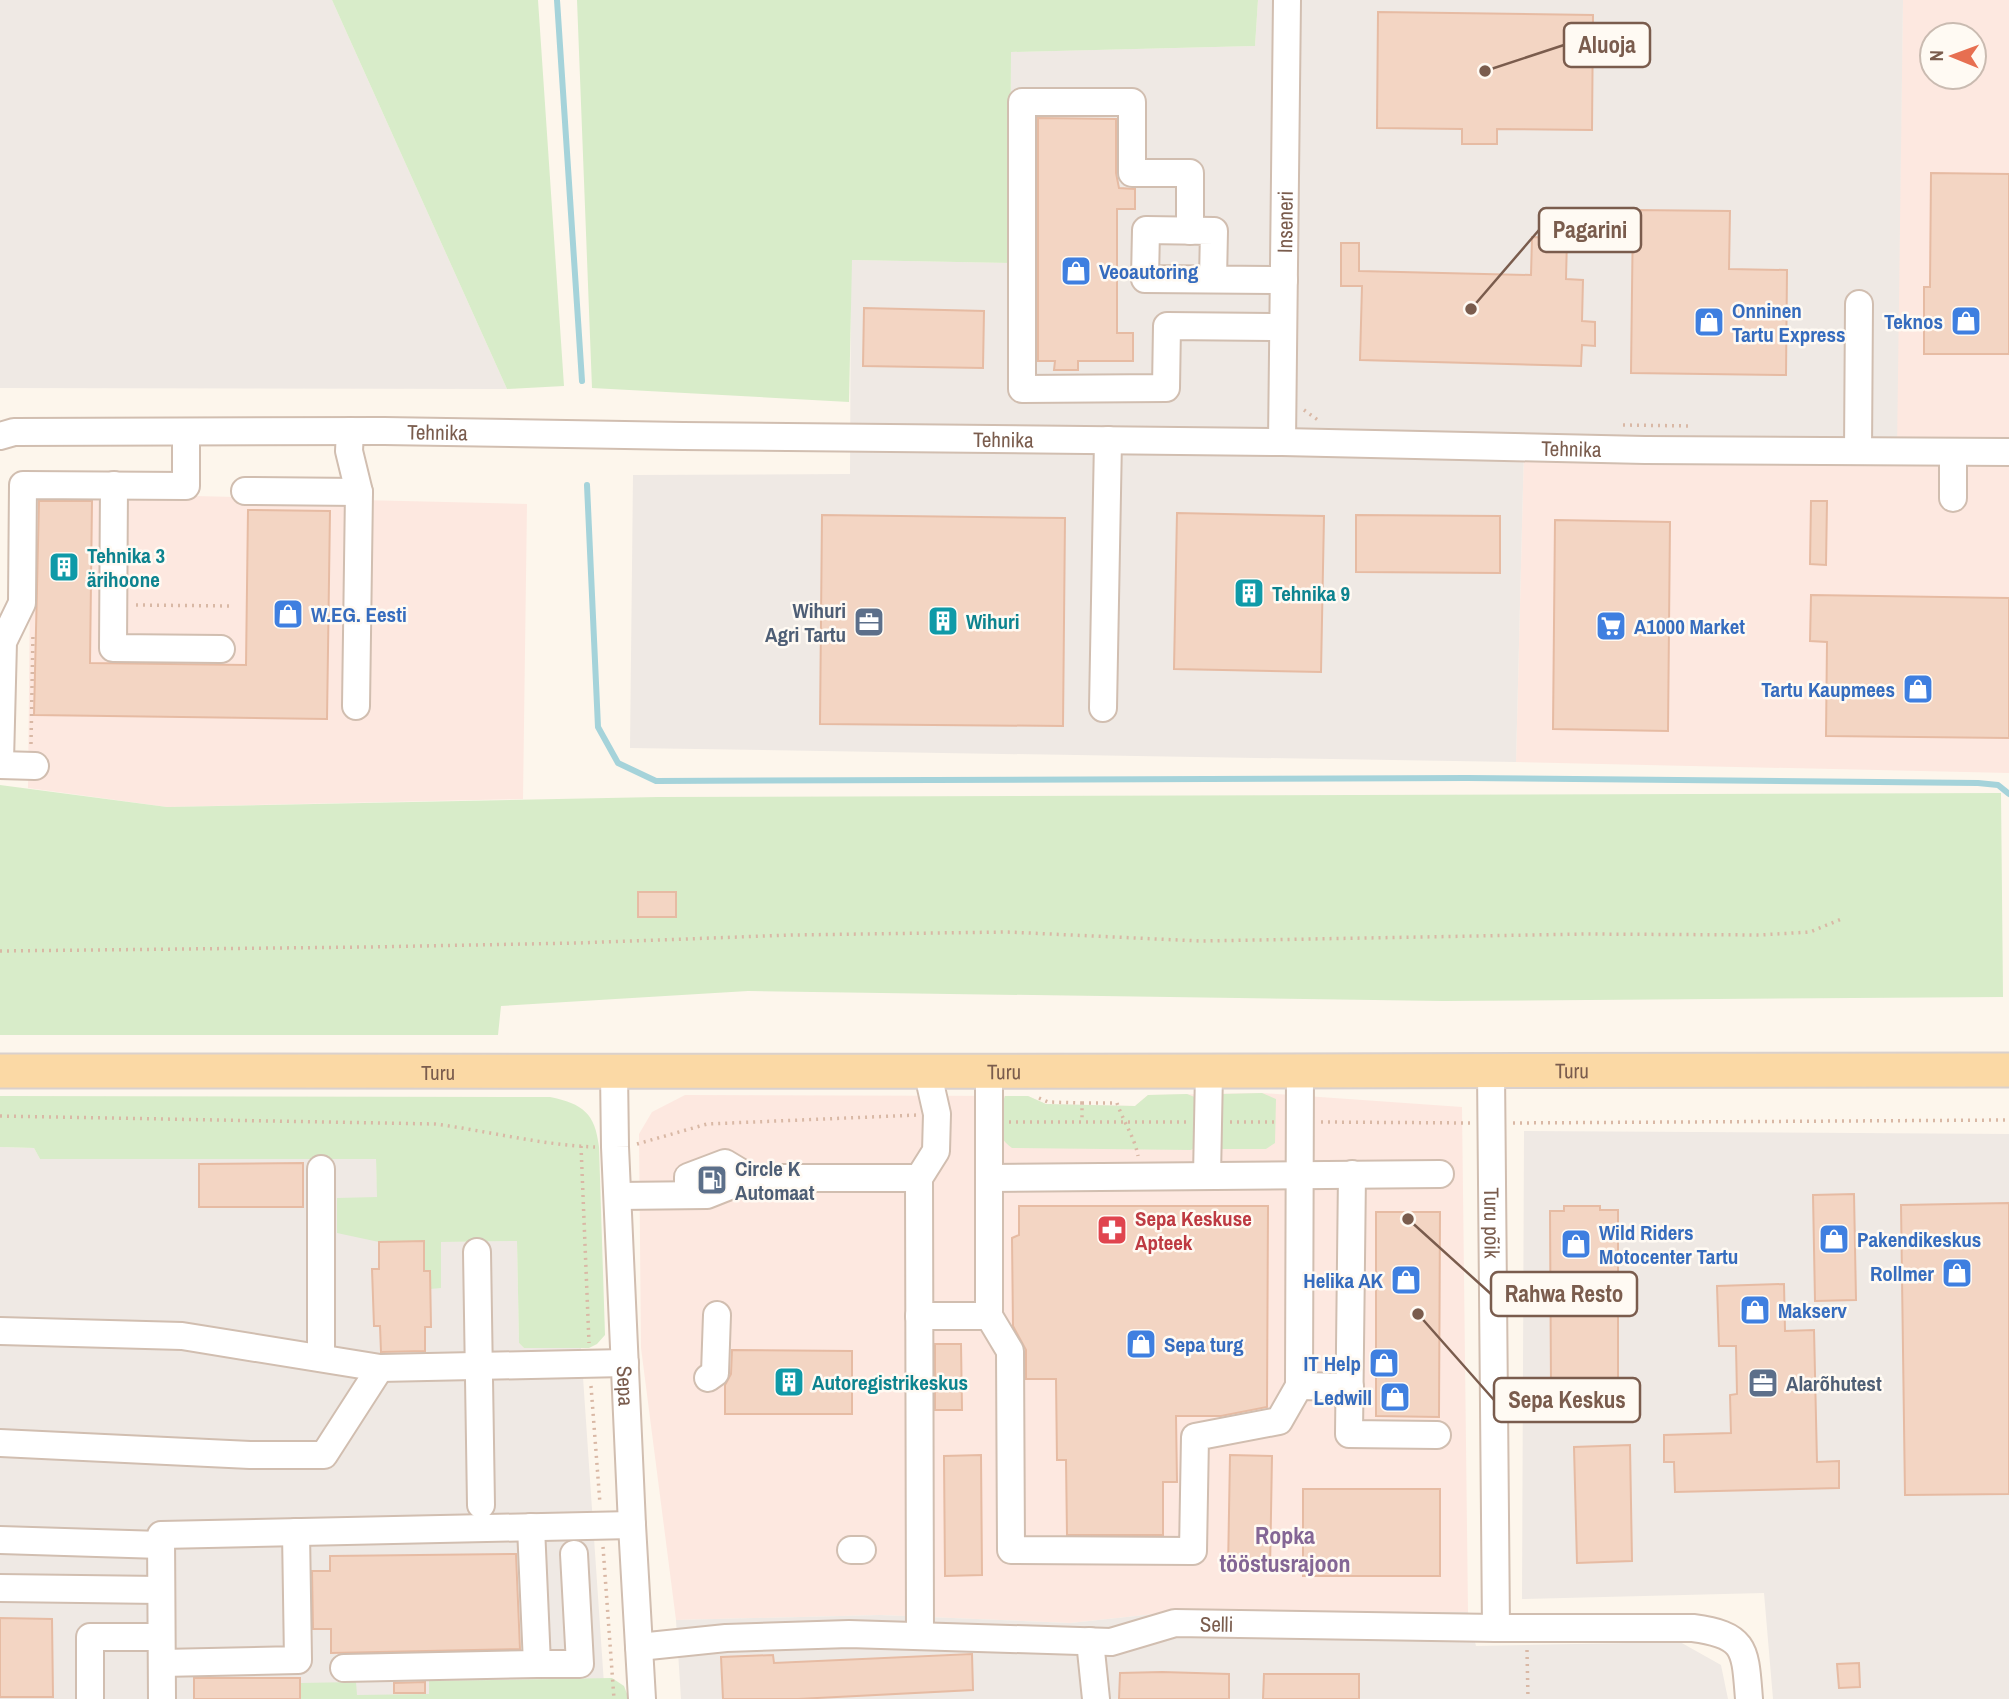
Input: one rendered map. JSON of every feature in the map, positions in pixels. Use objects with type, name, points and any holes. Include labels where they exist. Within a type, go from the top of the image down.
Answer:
[{"type":"main road","name":"Turu","points":[[0,1071],[614,1073],[927,1070],[2009,1070]]},
{"type":"street","name":"Inseneri","points":[[1282,442],[1287,0]]},
{"type":"street","points":[[1190,231],[1191,173],[1132,173],[1132,102],[1022,102],[1022,389],[1166,388],[1167,326],[1283,327]]},
{"type":"street","points":[[1213,279],[1214,231],[1146,230],[1145,279],[1284,280]]},
{"type":"street","points":[[1858,451],[1859,304]]},
{"type":"street","points":[[350,431],[349,451],[359,492],[356,706]]},
{"type":"street","name":"Tehnika","points":[[0,436],[14,432],[350,431],[2009,452]]},
{"type":"street","points":[[35,765],[0,763],[3,642],[22,603],[23,485],[186,486],[186,432]]},
{"type":"street","points":[[1103,708],[1108,440]]},
{"type":"street","points":[[1953,452],[1953,498]]},
{"type":"street","points":[[114,485],[113,648],[221,649]]},
{"type":"street","points":[[245,491],[359,492]]},
{"type":"street","points":[[920,1635],[919,1178],[936,1151],[937,1114],[927,1070]]},
{"type":"street","points":[[989,1070],[989,1316],[1010,1351],[1011,1550],[1193,1551],[1195,1437],[1279,1422],[1299,1386],[1300,1071]]},
{"type":"street","name":"Turu põik","points":[[1491,1071],[1496,1628]]},
{"type":"street","points":[[1207,1175],[1209,1072]]},
{"type":"street","name":"Sepa","points":[[614,1073],[632,1525],[642,1699]]},
{"type":"street","points":[[321,1169],[321,1358]]},
{"type":"street","points":[[1352,1174],[1349,1434],[1437,1435]]},
{"type":"street","points":[[990,1178],[1440,1174]]},
{"type":"street","points":[[618,1196],[707,1195],[750,1178],[919,1178]]},
{"type":"street","points":[[477,1252],[481,1505]]},
{"type":"street","points":[[708,1378],[715,1373],[717,1315]]},
{"type":"street","points":[[919,1316],[989,1316]]},
{"type":"street","points":[[0,1331],[182,1336],[380,1368],[625,1363]]},
{"type":"street","points":[[0,1443],[250,1455],[324,1455],[380,1368]]},
{"type":"street","points":[[1299,1386],[1350,1387]]},
{"type":"street","points":[[162,1699],[161,1535],[632,1525]]},
{"type":"street","points":[[531,1527],[537,1664]]},
{"type":"street","points":[[90,1699],[90,1637],[162,1650],[298,1660],[296,1532]]},
{"type":"street","points":[[0,1540],[161,1545]]},
{"type":"street","points":[[344,1668],[580,1664],[574,1554]]},
{"type":"street","points":[[0,1588],[161,1590]]},
{"type":"street","name":"Selli","points":[[639,1647],[726,1638],[920,1635],[1111,1642],[1175,1623],[1693,1628],[1717,1631],[1734,1639],[1744,1653],[1749,1699]]},
{"type":"street","points":[[1090,1641],[1096,1699]]},
{"type":"path","points":[[1303,409],[1320,421]]},
{"type":"path","points":[[1623,425],[1692,426]]},
{"type":"path","points":[[136,605],[232,606]]},
{"type":"path","points":[[0,951],[381,947],[792,935],[966,933],[1200,941],[1587,934],[1760,935],[1810,932],[1844,918]]},
{"type":"path","points":[[1034,1096],[1048,1102],[1117,1103],[1123,1122],[1136,1146],[1141,1176]]},
{"type":"path","points":[[1082,1103],[1082,1122]]},
{"type":"path","points":[[581,1146],[590,1364],[614,1699]]},
{"type":"shaded area","points":[[0,0],[332,0],[507,389],[0,388]]},
{"type":"shaded area","points":[[1258,0],[1903,0],[1897,451],[1524,447],[1516,762],[630,748],[633,475],[850,474],[851,260],[1010,263],[1011,52],[1255,46]]},
{"type":"shaded area","points":[[1903,0],[2009,0],[2009,773],[1516,762],[1524,447],[1896,451]]},
{"type":"shaded area","points":[[31,492],[527,504],[523,799],[167,807],[28,788]]},
{"type":"shaded area","points":[[1262,1093],[1462,1107],[1468,1612],[1174,1612],[1070,1623],[880,1615],[676,1620],[641,1348],[639,1134],[652,1112],[685,1095],[1028,1096],[1046,1104],[1135,1106],[1148,1095]]},
{"type":"shaded area","points":[[1524,1131],[2009,1134],[2009,1699],[1773,1699],[1764,1593],[1522,1599]]},
{"type":"shaded area","points":[[0,1147],[34,1148],[40,1159],[376,1159],[379,1242],[517,1241],[519,1343],[524,1348],[581,1348],[605,1699],[0,1699]]},
{"type":"shaded area","points":[[1174,1612],[1468,1612],[1476,1646],[1680,1642],[1721,1665],[1728,1699],[681,1699],[676,1620],[880,1615],[1070,1623]]},
{"type":"green space","points":[[332,0],[538,0],[564,386],[507,389]]},
{"type":"green space","points":[[577,0],[1258,0],[1255,46],[1011,52],[1010,263],[852,260],[849,402],[592,388]]},
{"type":"green space","points":[[0,785],[167,807],[658,797],[2001,793],[2003,997],[1443,1001],[748,991],[501,1006],[498,1035],[0,1035]]},
{"type":"green space","points":[[1262,1093],[1276,1099],[1275,1143],[1266,1149],[1215,1149],[1216,1102],[1222,1094]]},
{"type":"green space","points":[[1187,1094],[1202,1100],[1200,1144],[1191,1150],[1012,1148],[999,1131],[999,1118],[1005,1096],[1028,1096],[1046,1104],[1135,1106],[1148,1095]]},
{"type":"green space","points":[[0,1096],[550,1097],[571,1103],[590,1118],[599,1147],[605,1335],[589,1348],[524,1348],[519,1343],[517,1241],[441,1242],[441,1288],[430,1289],[430,1271],[424,1271],[424,1241],[379,1242],[337,1233],[337,1198],[377,1197],[376,1159],[40,1159],[34,1148],[0,1147]]},
{"type":"green space","points":[[612,1678],[624,1686],[629,1699],[300,1699],[300,1683],[356,1682],[357,1695],[429,1694],[429,1681]]},
{"type":"building","points":[[1378,12],[1593,15],[1592,130],[1497,129],[1497,144],[1462,144],[1462,129],[1377,128]]},
{"type":"building","name":"Veoautoring","points":[[1038,118],[1116,119],[1116,173],[1119,188],[1135,189],[1135,209],[1117,209],[1117,333],[1133,333],[1133,361],[1078,361],[1078,370],[1054,370],[1055,361],[1038,361]]},
{"type":"building","points":[[1931,173],[2009,174],[2009,354],[1924,354],[1924,287],[1930,287]]},
{"type":"building","name":"Onninen Tartu Express","points":[[1633,210],[1730,211],[1729,269],[1787,270],[1786,375],[1631,373]]},
{"type":"building","points":[[1532,237],[1567,238],[1566,279],[1583,280],[1582,321],[1595,322],[1595,346],[1582,345],[1581,366],[1360,360],[1362,286],[1341,286],[1341,243],[1359,243],[1359,271],[1531,275]]},
{"type":"building","points":[[864,308],[984,311],[983,368],[863,366]]},
{"type":"building","points":[[39,501],[92,501],[90,663],[246,665],[248,510],[330,511],[327,719],[34,715]]},
{"type":"building","points":[[1811,501],[1827,501],[1826,565],[1810,564]]},
{"type":"building","name":"Tehnika 9","points":[[1177,513],[1324,516],[1321,672],[1174,669]]},
{"type":"building","name":"Wihuri","points":[[822,515],[1065,518],[1063,726],[820,724]]},
{"type":"building","points":[[1356,515],[1500,516],[1500,573],[1356,572]]},
{"type":"building","name":"A1000 Market","points":[[1555,520],[1670,522],[1668,731],[1553,729]]},
{"type":"building","name":"Tartu Kaupmees","points":[[1811,595],[2009,598],[2009,738],[1826,736],[1827,642],[1810,641]]},
{"type":"building","points":[[638,892],[676,892],[676,917],[638,917]]},
{"type":"building","points":[[303,1163],[303,1207],[199,1207],[199,1164]]},
{"type":"building","name":"Pakendikeskus","points":[[1854,1194],[1856,1300],[1815,1301],[1813,1195]]},
{"type":"building","points":[[2009,1203],[2009,1494],[1905,1495],[1901,1205]]},
{"type":"building","points":[[1019,1206],[1268,1206],[1267,1407],[1221,1416],[1176,1416],[1177,1482],[1163,1482],[1163,1535],[1067,1535],[1066,1460],[1057,1460],[1056,1379],[1026,1379],[1026,1350],[1013,1326],[1012,1238],[1019,1235]]},
{"type":"building","points":[[1564,1206],[1600,1206],[1600,1210],[1618,1210],[1618,1384],[1551,1385],[1550,1211],[1564,1211]]},
{"type":"building","points":[[1376,1212],[1440,1212],[1439,1417],[1376,1416]]},
{"type":"building","points":[[424,1241],[424,1271],[430,1271],[431,1327],[425,1327],[425,1351],[381,1352],[380,1326],[374,1326],[372,1269],[379,1269],[379,1242]]},
{"type":"building","points":[[1784,1284],[1785,1331],[1814,1330],[1817,1462],[1839,1461],[1839,1488],[1675,1492],[1674,1462],[1664,1462],[1664,1435],[1731,1433],[1730,1395],[1737,1394],[1736,1346],[1719,1346],[1717,1286]]},
{"type":"building","points":[[935,1344],[961,1344],[962,1410],[935,1410]]},
{"type":"building","name":"Autoregistrikeskus","points":[[732,1350],[852,1351],[852,1414],[725,1414],[725,1385],[731,1374]]},
{"type":"building","points":[[1630,1445],[1632,1561],[1577,1563],[1574,1447]]},
{"type":"building","points":[[981,1455],[982,1575],[945,1576],[944,1456]]},
{"type":"building","points":[[1230,1455],[1272,1456],[1270,1571],[1228,1570]]},
{"type":"building","points":[[1303,1489],[1440,1489],[1440,1576],[1303,1576]]},
{"type":"building","points":[[516,1554],[520,1649],[331,1653],[331,1629],[313,1629],[312,1571],[330,1571],[330,1556]]},
{"type":"building","points":[[0,1618],[52,1619],[53,1697],[0,1697]]},
{"type":"building","points":[[972,1654],[973,1690],[798,1699],[723,1699],[721,1657],[773,1655],[774,1663]]},
{"type":"building","points":[[1859,1663],[1860,1687],[1839,1688],[1837,1664]]},
{"type":"building","points":[[1120,1673],[1229,1674],[1229,1699],[1119,1699]]},
{"type":"building","points":[[1264,1674],[1359,1674],[1359,1699],[1263,1699]]},
{"type":"building","points":[[194,1678],[300,1678],[300,1699],[194,1699]]},
{"type":"building","points":[[425,1682],[425,1693],[394,1693],[394,1683]]},
{"type":"waterway","points":[[557,0],[582,381]]},
{"type":"waterway","points":[[587,485],[598,727],[618,763],[656,781],[1467,778],[1978,783],[1998,785],[2009,794]]},
{"type":"place","name":"Aluoja","points":[[1485,71]]},
{"type":"place","name":"Veoautoring","points":[[1076,271]]},
{"type":"place","name":"Pagarini","points":[[1471,309]]},
{"type":"place","name":"Teknos","points":[[1966,321]]},
{"type":"place","name":"Onninen Tartu Express","points":[[1709,322]]},
{"type":"place","name":"Tehnika 3 ärihoone","points":[[64,567]]},
{"type":"place","name":"Tehnika 9","points":[[1249,593]]},
{"type":"place","name":"W.EG. Eesti","points":[[288,614]]},
{"type":"place","name":"Wihuri","points":[[943,621]]},
{"type":"place","name":"Wihuri Agri Tartu","points":[[869,622]]},
{"type":"place","name":"A1000 Market","points":[[1611,626]]},
{"type":"place","name":"Tartu Kaupmees","points":[[1918,689]]},
{"type":"place","name":"Circle K Automaat","points":[[712,1180]]},
{"type":"place","name":"Rahwa Resto","points":[[1408,1219]]},
{"type":"place","name":"Sepa Keskuse Apteek","points":[[1112,1230]]},
{"type":"place","name":"Pakendikeskus","points":[[1834,1239]]},
{"type":"place","name":"Wild Riders Motocenter Tartu","points":[[1576,1244]]},
{"type":"place","name":"Rollmer","points":[[1957,1273]]},
{"type":"place","name":"Helika AK","points":[[1406,1280]]},
{"type":"place","name":"Makserv","points":[[1755,1310]]},
{"type":"place","name":"Sepa Keskus","points":[[1418,1314]]},
{"type":"place","name":"Sepa turg","points":[[1141,1344]]},
{"type":"place","name":"IT Help","points":[[1384,1363]]},
{"type":"place","name":"Autoregistrikeskus","points":[[789,1382]]},
{"type":"place","name":"Alarõhutest","points":[[1763,1383]]},
{"type":"place","name":"Ledwill","points":[[1395,1397]]},
{"type":"district","name":"Ropka tööstusrajoon","points":[[1285,1549]]}]
